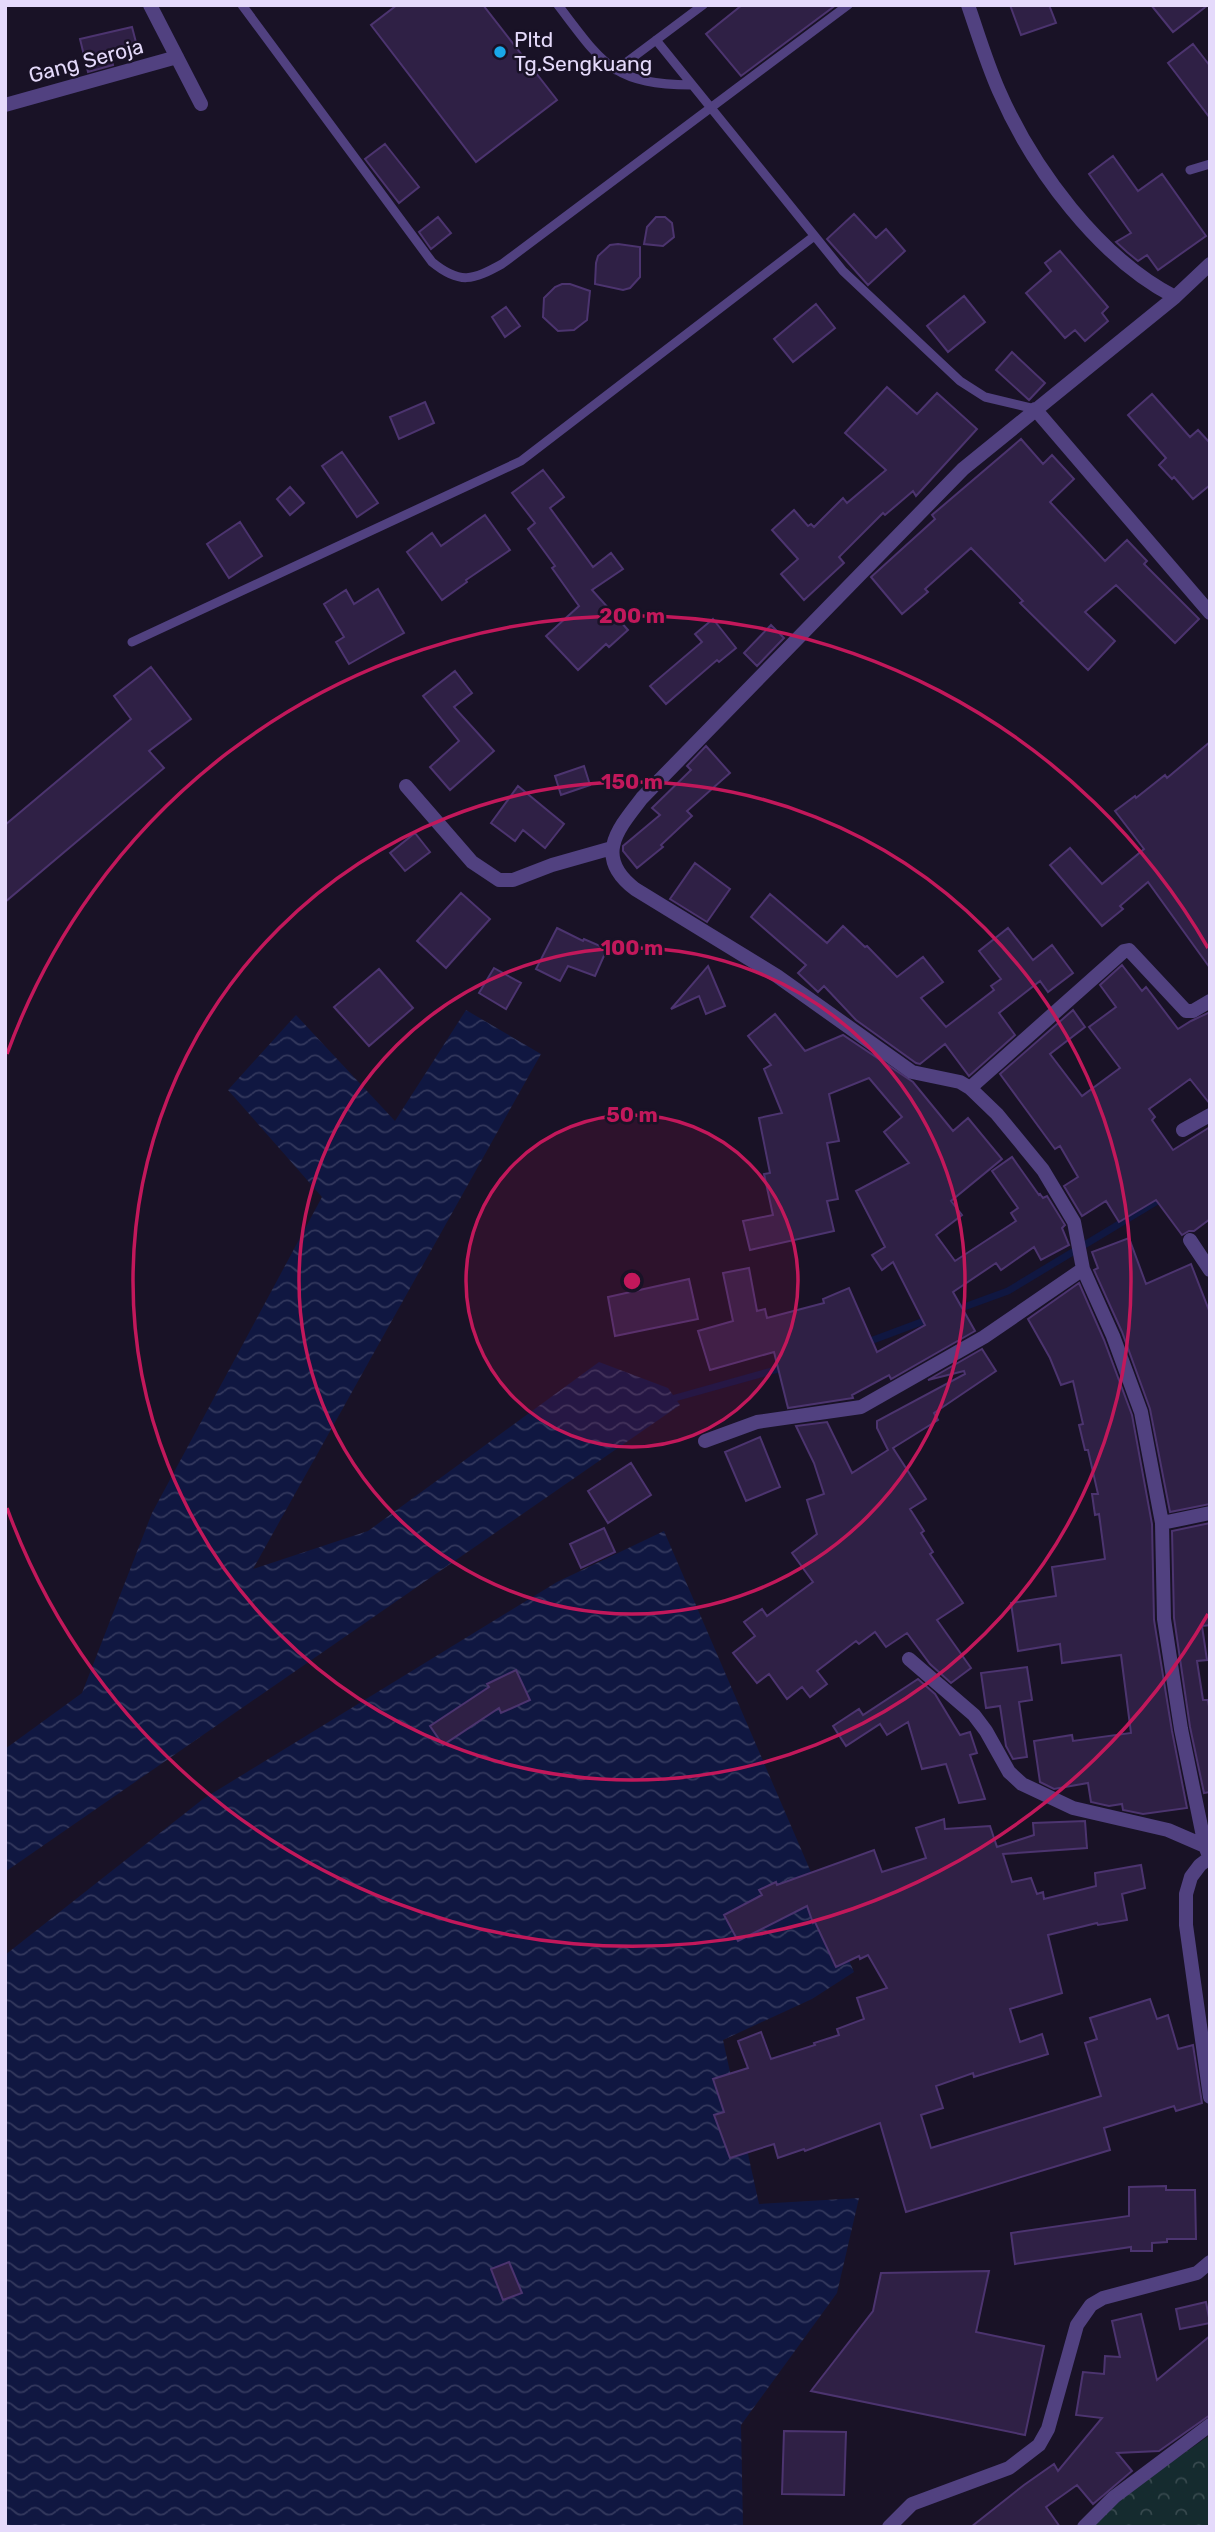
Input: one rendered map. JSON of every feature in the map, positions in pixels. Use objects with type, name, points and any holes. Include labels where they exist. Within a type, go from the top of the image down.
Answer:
[{"type":"street","points":[[150,5],[201,104]]},
{"type":"street","points":[[968,5],[999,92],[1029,149],[1064,198],[1110,250],[1152,285],[1175,297]]},
{"type":"street","name":"Gang Seroja","points":[[5,105],[177,57]]},
{"type":"street","points":[[1208,1854],[1181,1729],[1164,1619],[1162,1523],[1141,1412],[1113,1336],[1081,1262],[1074,1222],[1043,1170],[997,1114],[970,1088],[960,1082],[912,1072],[777,976],[635,889],[620,874],[614,862],[612,848],[618,829],[642,798],[963,469],[1175,297],[1210,264]]},
{"type":"street","points":[[1035,409],[1210,612]]},
{"type":"street","points":[[406,786],[472,862],[499,880],[513,880],[552,865],[612,848]]},
{"type":"street","points":[[970,1088],[1124,951],[1129,950],[1186,1011],[1193,1011],[1210,1001]]},
{"type":"street","points":[[1183,1130],[1210,1115]]},
{"type":"street","points":[[1190,1240],[1210,1270]]},
{"type":"street","points":[[705,1441],[757,1422],[861,1407],[984,1337],[1081,1262]]},
{"type":"street","points":[[1162,1523],[1210,1513]]},
{"type":"street","points":[[909,1659],[974,1715],[1009,1772],[1022,1784],[1073,1808],[1168,1830],[1208,1854]]},
{"type":"street","points":[[1208,1854],[1191,1877],[1185,1894],[1186,1925],[1210,2097]]},
{"type":"street","points":[[889,2527],[912,2504],[1009,2468],[1039,2445],[1048,2429],[1077,2325],[1091,2305],[1103,2298],[1197,2273],[1210,2262]]},
{"type":"street","points":[[1084,2527],[1114,2497],[1210,2425]]},
{"type":"lane","points":[[242,5],[432,262],[447,275],[459,278],[479,277],[502,264],[848,5]]},
{"type":"lane","points":[[558,5],[585,40],[616,71],[646,82],[691,85]]},
{"type":"lane","points":[[616,71],[704,5]]},
{"type":"lane","points":[[656,40],[843,271],[960,381],[985,397],[1035,409]]},
{"type":"lane","points":[[1189,170],[1210,164]]},
{"type":"lane","points":[[132,642],[521,461],[813,237]]},
{"type":"green space","points":[[1210,2435],[1210,2527],[1090,2527],[1117,2500]]},
{"type":"water","points":[[466,1010],[541,1054],[253,1569],[368,1531],[599,1362],[668,1388],[680,1405],[5,1872],[5,1749],[82,1693],[152,1513],[322,1197],[228,1090],[296,1015],[395,1121]]},
{"type":"water","points":[[664,1531],[854,1972],[812,1999],[723,2040],[759,2204],[859,2198],[837,2293],[741,2425],[743,2527],[5,2527],[5,1955],[203,1799],[557,1582]]},
{"type":"building","points":[[397,5],[483,5],[557,100],[476,162],[371,25]]},
{"type":"building","points":[[742,5],[836,5],[741,76],[706,34]]},
{"type":"building","points":[[1010,5],[1049,5],[1056,23],[1021,35]]},
{"type":"building","points":[[1151,5],[1208,5],[1173,32]]},
{"type":"building","points":[[132,27],[138,50],[111,57],[113,65],[88,72],[80,39]]},
{"type":"building","points":[[1193,44],[1210,66],[1210,118],[1168,63]]},
{"type":"building","points":[[385,144],[419,187],[399,203],[365,159]]},
{"type":"building","points":[[1113,156],[1138,191],[1162,174],[1206,236],[1158,270],[1147,255],[1138,261],[1127,252],[1116,242],[1131,233],[1089,174]]},
{"type":"building","points":[[854,214],[876,238],[886,229],[905,251],[868,285],[827,239]]},
{"type":"building","points":[[438,217],[451,233],[431,249],[419,232]]},
{"type":"building","points":[[656,217],[665,217],[672,223],[674,237],[663,246],[644,244],[647,227]]},
{"type":"building","points":[[610,245],[640,247],[640,277],[630,288],[623,290],[595,284],[598,256]]},
{"type":"building","points":[[1060,251],[1108,307],[1102,313],[1108,321],[1085,341],[1075,330],[1065,338],[1026,293],[1051,271],[1045,263]]},
{"type":"building","points":[[562,284],[590,291],[587,320],[574,330],[558,331],[543,317],[544,298]]},
{"type":"building","points":[[964,296],[985,322],[948,352],[927,326]]},
{"type":"building","points":[[816,304],[835,328],[793,362],[774,339]]},
{"type":"building","points":[[506,307],[520,326],[505,337],[492,317]]},
{"type":"building","points":[[1012,352],[1045,383],[1029,400],[996,370]]},
{"type":"building","points":[[887,387],[917,414],[937,393],[977,429],[916,496],[913,491],[885,515],[883,513],[839,557],[844,563],[804,600],[781,574],[798,559],[772,530],[794,510],[808,526],[811,524],[814,527],[843,498],[847,503],[886,470],[845,433]]},
{"type":"building","points":[[1152,394],[1190,437],[1198,430],[1210,443],[1210,485],[1193,499],[1174,477],[1172,479],[1159,465],[1166,458],[1128,415]]},
{"type":"building","points":[[425,402],[434,423],[399,439],[390,417]]},
{"type":"building","points":[[1021,439],[1043,464],[1052,455],[1074,479],[1050,502],[1105,561],[1127,540],[1147,561],[1144,564],[1199,619],[1175,643],[1116,585],[1085,612],[1115,641],[1088,670],[1020,603],[1023,601],[971,548],[925,589],[928,592],[902,614],[871,577],[935,519],[932,515]]},
{"type":"building","points":[[342,452],[378,503],[357,517],[322,466]]},
{"type":"building","points":[[543,470],[564,497],[550,508],[593,567],[611,553],[623,569],[592,590],[628,630],[609,647],[606,644],[578,670],[546,636],[579,606],[528,529],[535,523],[512,493]]},
{"type":"building","points":[[290,487],[304,503],[290,515],[277,499]]},
{"type":"building","points":[[485,515],[510,550],[442,600],[407,552],[432,533],[441,546]]},
{"type":"building","points":[[240,522],[262,556],[229,578],[207,544]]},
{"type":"building","points":[[378,589],[404,633],[349,664],[336,642],[344,637],[324,604],[346,590],[354,604]]},
{"type":"building","points":[[713,619],[736,648],[719,662],[717,660],[666,704],[650,686],[702,642],[695,634]]},
{"type":"building","points":[[771,625],[784,638],[757,666],[744,653]]},
{"type":"building","points":[[151,667],[191,719],[149,751],[164,768],[5,902],[5,825],[131,719],[114,696]]},
{"type":"building","points":[[455,671],[472,693],[454,707],[494,751],[450,790],[430,767],[459,741],[423,696]]},
{"type":"building","points":[[1210,742],[1210,968],[1148,882],[1120,906],[1123,909],[1102,926],[1050,865],[1070,848],[1102,884],[1144,849],[1115,811],[1165,775],[1167,778]]},
{"type":"building","points":[[706,746],[730,773],[687,811],[692,816],[661,845],[663,847],[637,868],[623,851],[623,846],[660,815],[652,808],[691,770],[687,766]]},
{"type":"building","points":[[584,766],[590,785],[561,795],[555,776]]},
{"type":"building","points":[[518,786],[564,824],[545,848],[523,830],[515,841],[491,823]]},
{"type":"building","points":[[415,833],[430,852],[405,871],[390,853]]},
{"type":"building","points":[[695,863],[730,889],[707,922],[670,899]]},
{"type":"building","points":[[461,893],[490,919],[446,968],[417,941]]},
{"type":"building","points":[[770,894],[827,943],[843,926],[897,977],[923,957],[943,982],[921,998],[946,1027],[994,990],[991,986],[1001,979],[979,951],[1008,928],[1033,960],[1052,945],[1073,973],[1048,992],[1040,981],[999,1013],[1015,1035],[969,1076],[945,1044],[920,1064],[916,1063],[856,1020],[824,986],[818,992],[798,973],[806,965],[751,917]]},
{"type":"building","points":[[557,928],[607,949],[595,976],[568,966],[560,981],[536,969]]},
{"type":"building","points":[[1122,965],[1142,991],[1146,987],[1178,1029],[1210,1012],[1210,1104],[1190,1079],[1149,1109],[1155,1117],[1152,1120],[1173,1150],[1210,1127],[1210,1219],[1194,1231],[1182,1235],[1156,1200],[1119,1222],[1106,1201],[1082,1216],[1064,1186],[1078,1177],[1060,1146],[1055,1149],[1000,1074],[1073,1010],[1085,1027],[1050,1054],[1082,1096],[1120,1068],[1089,1027],[1116,1007],[1100,985]]},
{"type":"building","points":[[708,966],[725,1006],[706,1014],[699,996],[671,1009]]},
{"type":"building","points":[[494,968],[521,983],[506,1009],[479,993]]},
{"type":"building","points":[[379,969],[413,1008],[369,1046],[334,1007]]},
{"type":"building","points":[[775,1014],[805,1051],[843,1035],[913,1082],[953,1131],[968,1118],[1002,1159],[951,1201],[962,1215],[936,1235],[955,1261],[1016,1221],[1011,1213],[1018,1208],[992,1171],[1012,1157],[1039,1195],[1043,1198],[1047,1196],[1065,1225],[1062,1228],[1069,1245],[1041,1260],[1034,1247],[1001,1270],[996,1263],[953,1292],[975,1331],[891,1379],[889,1375],[852,1395],[853,1398],[788,1408],[774,1352],[710,1370],[698,1331],[733,1321],[723,1273],[749,1268],[757,1311],[765,1309],[767,1318],[824,1303],[823,1299],[849,1288],[877,1352],[925,1325],[893,1262],[882,1270],[872,1255],[885,1247],[856,1191],[909,1163],[884,1132],[902,1117],[869,1078],[829,1094],[839,1141],[827,1143],[838,1199],[827,1201],[834,1231],[750,1250],[743,1221],[773,1215],[764,1174],[770,1173],[759,1118],[782,1113],[764,1069],[771,1065],[748,1036]]},
{"type":"building","points":[[1129,1238],[1146,1284],[1191,1264],[1210,1313],[1210,1504],[1170,1512],[1150,1409],[1122,1332],[1094,1270],[1098,1268],[1092,1252]]},
{"type":"building","points":[[689,1279],[698,1319],[615,1336],[608,1297]]},
{"type":"building","points":[[1079,1283],[1132,1415],[1152,1524],[1154,1620],[1187,1808],[1143,1814],[1123,1810],[1122,1804],[1109,1806],[1091,1802],[1088,1783],[1054,1789],[1040,1782],[1034,1741],[1072,1735],[1073,1741],[1131,1733],[1121,1655],[1062,1663],[1060,1644],[1018,1651],[1011,1603],[1056,1596],[1052,1567],[1105,1559],[1099,1514],[1095,1515],[1092,1494],[1098,1494],[1079,1425],[1083,1424],[1073,1381],[1061,1385],[1050,1358],[1028,1319]]},
{"type":"building","points":[[982,1349],[996,1371],[934,1413],[938,1420],[893,1448],[926,1499],[910,1509],[924,1531],[921,1533],[933,1552],[930,1554],[963,1603],[937,1620],[971,1668],[951,1683],[930,1664],[907,1633],[886,1647],[875,1632],[859,1644],[856,1641],[817,1671],[827,1684],[810,1697],[802,1687],[787,1699],[769,1674],[757,1683],[733,1653],[755,1636],[744,1622],[762,1609],[767,1616],[813,1582],[792,1553],[817,1534],[807,1500],[824,1494],[814,1463],[796,1426],[827,1422],[852,1473],[888,1450],[877,1428],[877,1421],[965,1374],[964,1371],[928,1380]]},
{"type":"building","points":[[760,1437],[780,1487],[746,1501],[725,1452]]},
{"type":"building","points":[[631,1463],[651,1495],[608,1523],[588,1491]]},
{"type":"building","points":[[1210,1523],[1210,1625],[1202,1626],[1207,1660],[1197,1661],[1203,1700],[1208,1700],[1210,1713],[1210,1792],[1204,1793],[1190,1727],[1174,1618],[1172,1531]]},
{"type":"building","points":[[604,1528],[615,1552],[581,1568],[570,1544]]},
{"type":"building","points":[[1027,1667],[1032,1700],[1019,1702],[1027,1757],[1013,1759],[1006,1746],[1000,1706],[986,1708],[981,1673]]},
{"type":"building","points":[[516,1670],[530,1700],[501,1713],[499,1708],[443,1745],[430,1726],[489,1687],[487,1684]]},
{"type":"building","points":[[918,1679],[935,1694],[960,1735],[970,1732],[977,1753],[970,1755],[985,1799],[959,1803],[946,1764],[922,1769],[908,1722],[887,1735],[880,1724],[846,1746],[833,1726],[859,1709],[863,1715]]},
{"type":"building","points":[[944,1819],[945,1829],[990,1826],[997,1847],[1034,1835],[1033,1823],[1085,1821],[1087,1848],[1003,1854],[1012,1882],[1031,1878],[1037,1894],[1043,1892],[1044,1899],[1096,1886],[1095,1873],[1141,1865],[1145,1888],[1122,1894],[1127,1920],[1097,1923],[1048,1935],[1062,1993],[1010,2009],[1020,2042],[1042,2034],[1048,2054],[974,2077],[973,2073],[936,2086],[943,2108],[921,2115],[931,2148],[1101,2096],[1085,2043],[1097,2039],[1090,2018],[1150,1999],[1157,2019],[1168,2015],[1178,2049],[1193,2045],[1202,2103],[1176,2111],[1174,2106],[1104,2128],[1110,2150],[906,2212],[880,2123],[805,2151],[804,2149],[778,2158],[774,2144],[730,2158],[714,2115],[724,2112],[713,2079],[748,2068],[738,2041],[761,2032],[771,2059],[815,2045],[814,2043],[839,2035],[837,2029],[864,2019],[857,1998],[887,1988],[868,1955],[860,1959],[859,1956],[836,1967],[807,1906],[738,1941],[724,1915],[762,1895],[759,1890],[776,1882],[777,1885],[874,1850],[882,1872],[926,1858],[916,1828]]},
{"type":"building","points":[[1166,2186],[1166,2190],[1195,2190],[1196,2239],[1167,2239],[1167,2242],[1152,2243],[1152,2251],[1131,2251],[1131,2247],[1015,2264],[1011,2233],[1129,2216],[1129,2187]]},
{"type":"building","points":[[509,2262],[522,2293],[503,2300],[491,2269]]},
{"type":"building","points":[[989,2271],[976,2332],[1044,2346],[1025,2435],[811,2391],[873,2311],[881,2273]]},
{"type":"building","points":[[1206,2302],[1210,2323],[1180,2329],[1176,2309]]},
{"type":"building","points":[[1141,2314],[1157,2380],[1210,2336],[1210,2415],[1159,2451],[1117,2453],[1132,2471],[1093,2504],[1077,2485],[1046,2507],[1060,2527],[971,2527],[1054,2464],[1058,2471],[1102,2418],[1076,2415],[1083,2372],[1104,2374],[1105,2356],[1120,2357],[1112,2321]]},
{"type":"building","points":[[784,2431],[846,2432],[844,2495],[782,2494]]},
{"type":"waterway","points":[[953,1311],[1008,1291],[1164,1197]]},
{"type":"waterway","points":[[865,1343],[932,1318]]},
{"type":"waterway","points":[[675,1398],[786,1367]]},
{"type":"place","name":"Pltd Tg.Sengkuang","points":[[500,52]]}]
